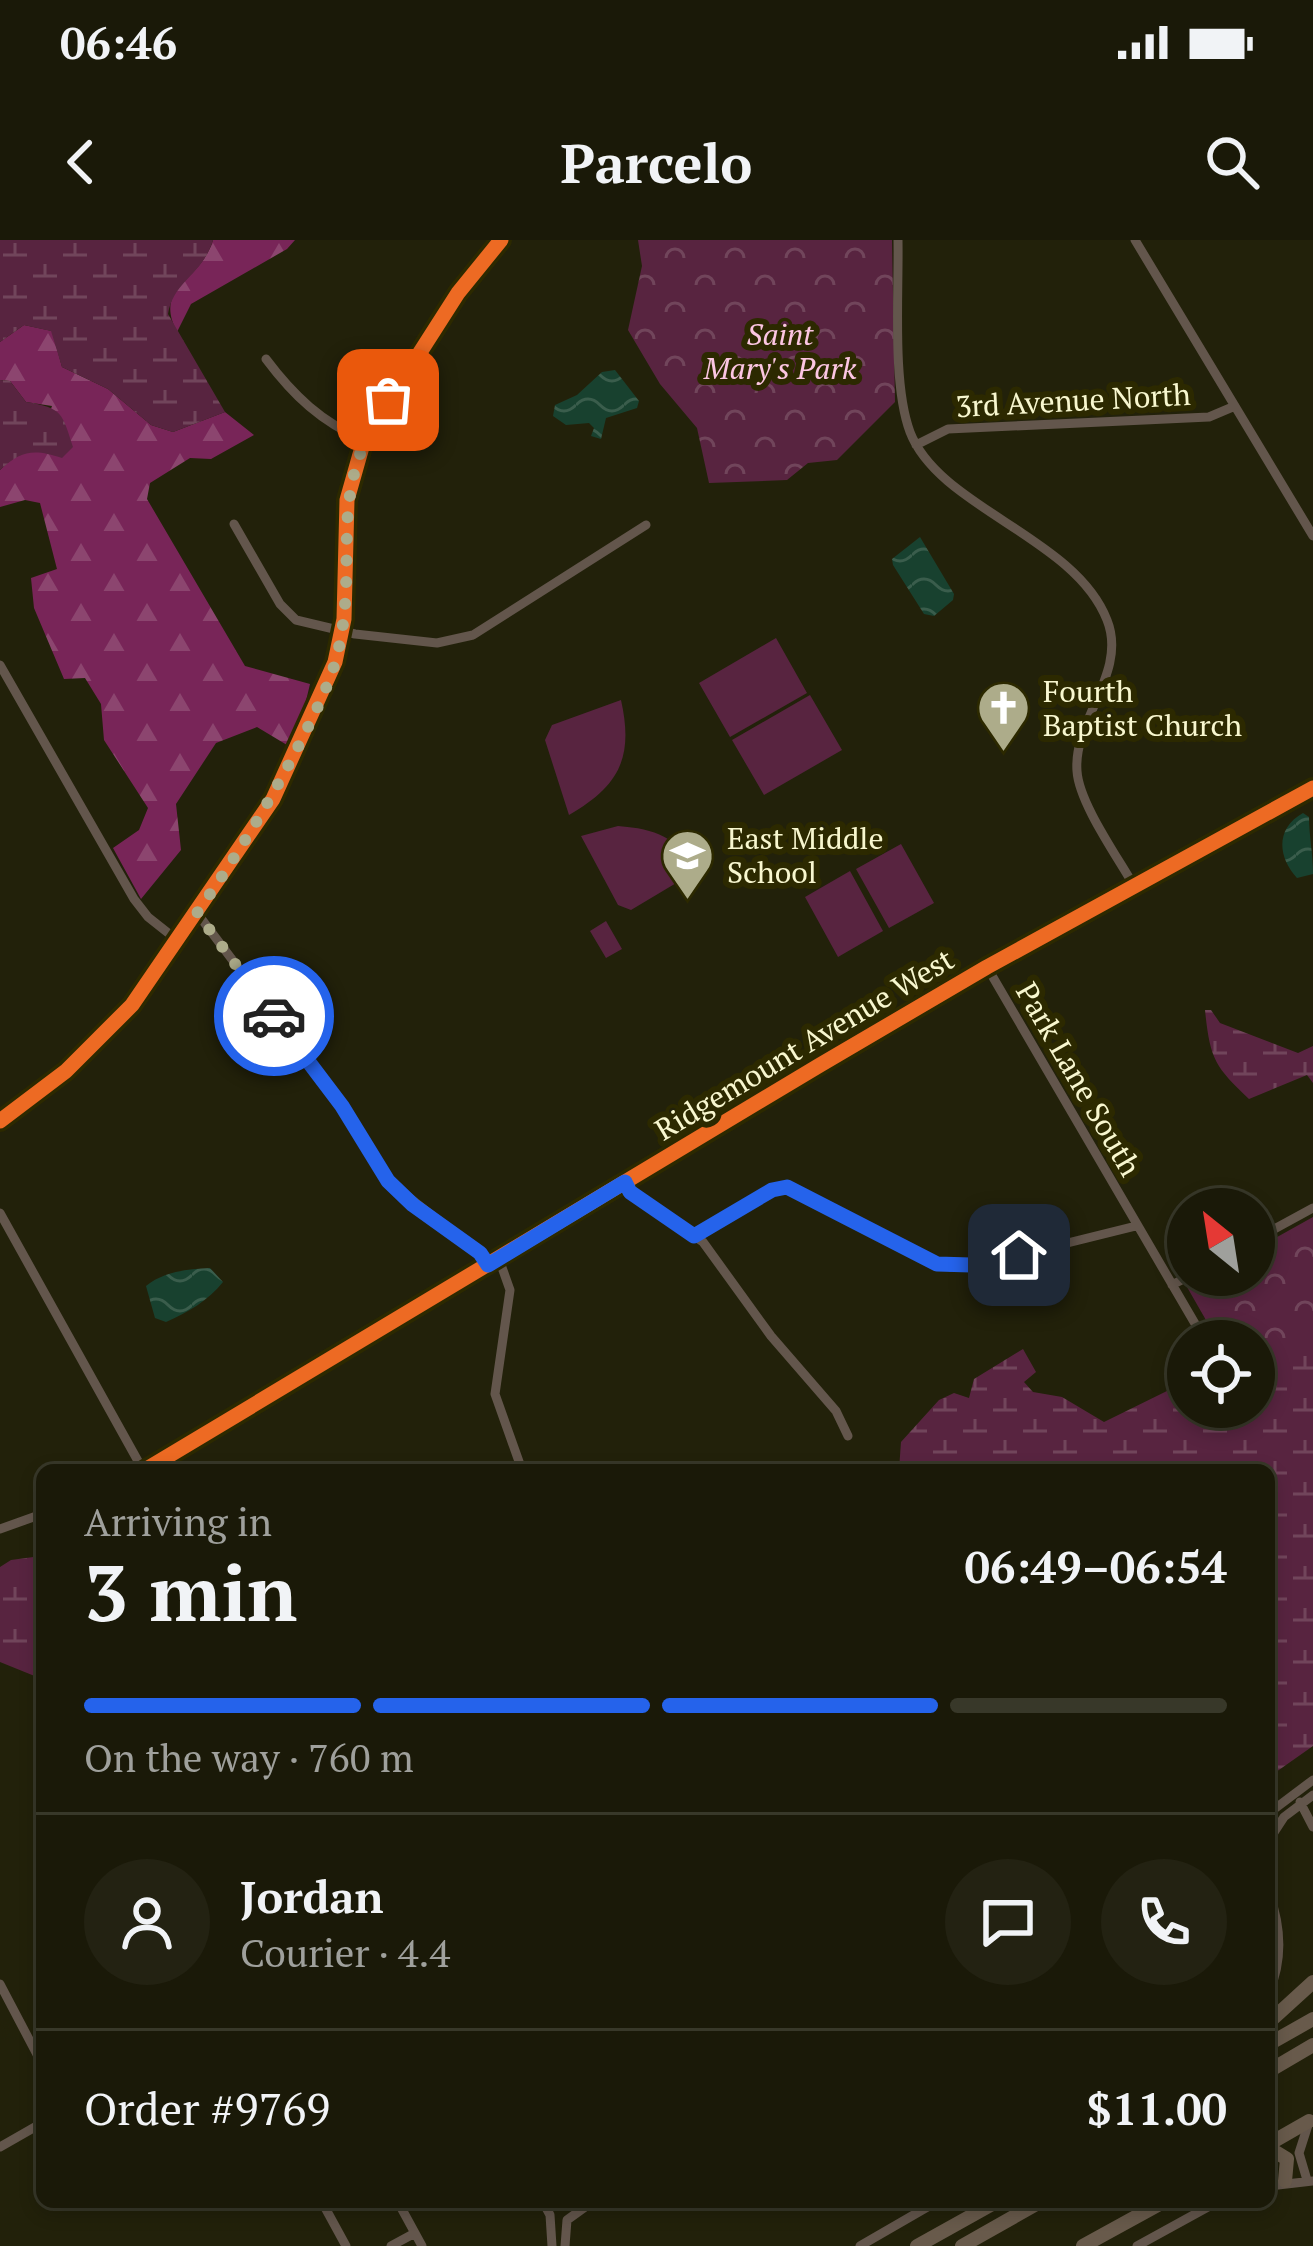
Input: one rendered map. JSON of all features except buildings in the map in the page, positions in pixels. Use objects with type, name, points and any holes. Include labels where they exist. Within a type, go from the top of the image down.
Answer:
[{"type":"highway","points":[[1275,2017],[1309,1986]]},
{"type":"highway","points":[[1275,2040],[1313,2018]]},
{"type":"highway","points":[[1275,2067],[1313,2045]]},
{"type":"highway","points":[[1275,2142],[1311,2120]]},
{"type":"highway","points":[[1275,2150],[1287,2159],[1285,2181]]},
{"type":"highway","points":[[917,2246],[985,2208]]},
{"type":"highway","points":[[965,2246],[1029,2208]]},
{"type":"highway","points":[[1083,2246],[1152,2208]]},
{"type":"street","points":[[0,1120],[66,1071],[133,1005],[273,800],[329,681],[341,631],[346,500],[364,440],[458,292],[501,240]]},
{"type":"street","points":[[898,240],[902,395],[916,445],[942,476],[1072,570],[1107,620],[1112,652],[1079,752],[1077,773],[1134,886]]},
{"type":"street","points":[[1136,240],[1313,536]]},
{"type":"street","points":[[266,359],[298,398],[328,422],[364,440]]},
{"type":"street","name":"3rd Avenue North","points":[[916,445],[948,429],[1209,417],[1235,406]]},
{"type":"street","points":[[233,524],[287,613],[296,620],[436,643],[472,635],[646,525]]},
{"type":"street","points":[[0,664],[134,898],[148,917],[177,940]]},
{"type":"street","name":"Ridgemount Avenue West","points":[[157,1464],[987,967],[1313,788]]},
{"type":"street","points":[[197,913],[342,1106],[388,1181],[413,1205],[494,1262],[510,1290],[495,1394],[519,1464]]},
{"type":"street","name":"Park Lane South","points":[[987,967],[1167,1277]]},
{"type":"street","points":[[625,1182],[630,1192],[710,1251],[795,1367],[836,1411],[848,1436]]},
{"type":"street","points":[[694,1236],[780,1186],[795,1189],[924,1259],[950,1267],[1136,1226]]},
{"type":"street","points":[[1275,1229],[1313,1208]]},
{"type":"street","points":[[0,1214],[144,1464]]},
{"type":"street","points":[[0,1529],[36,1516]]},
{"type":"street","points":[[1275,1808],[1293,1793],[1312,1787]]},
{"type":"street","points":[[1275,1829],[1312,1787]]},
{"type":"street","points":[[1293,1793],[1313,1827]]},
{"type":"street","points":[[1275,1909],[1279,1959],[1275,1972]]},
{"type":"street","points":[[1275,1930],[1278,1934]]},
{"type":"street","points":[[0,1984],[36,2053]]},
{"type":"street","points":[[1275,2184],[1310,2180],[1299,2153],[1311,2120]]},
{"type":"street","points":[[0,2147],[36,2126]]},
{"type":"street","points":[[325,2208],[346,2246]]},
{"type":"street","points":[[401,2208],[422,2246]]},
{"type":"street","points":[[546,2208],[552,2246]]},
{"type":"street","points":[[565,2246],[564,2228],[581,2208]]},
{"type":"street","points":[[860,2246],[926,2208]]},
{"type":"street","points":[[1137,2246],[1206,2208]]},
{"type":"street","points":[[391,2246],[415,2233]]},
{"type":"green space","points":[[0,240],[213,240],[176,293],[168,314],[225,412],[173,432],[151,425],[108,389],[62,367],[51,331],[24,325],[0,342]]},
{"type":"green space","points":[[213,240],[295,240],[191,304],[177,332],[171,317],[174,294],[199,266]]},
{"type":"green space","name":"Saint Mary's Park","points":[[638,240],[892,240],[895,402],[837,460],[808,463],[787,480],[709,483],[697,428],[660,384],[628,330],[642,266]]},
{"type":"green space","points":[[24,325],[52,331],[62,367],[108,389],[151,425],[173,432],[225,412],[254,435],[211,459],[190,458],[150,483],[147,499],[245,666],[310,684],[287,745],[257,727],[216,743],[176,804],[181,850],[141,899],[113,848],[139,830],[148,808],[104,740],[101,704],[85,678],[64,679],[34,608],[31,578],[57,569],[40,503],[25,500],[0,507],[0,470],[16,455],[37,449],[52,406],[26,402],[10,381],[0,380],[0,342]]},
{"type":"green space","points":[[0,380],[10,381],[26,402],[59,414],[73,447],[62,458],[29,453],[0,470]]},
{"type":"green space","points":[[776,638],[807,693],[730,737],[699,683]]},
{"type":"green space","points":[[810,695],[842,750],[764,795],[732,740]]},
{"type":"green space","points":[[621,700],[625,738],[619,768],[600,793],[569,815],[545,740],[552,725]]},
{"type":"green space","points":[[618,826],[664,837],[698,870],[631,910],[618,905],[581,836]]},
{"type":"green space","points":[[901,844],[934,903],[889,928],[856,869]]},
{"type":"green space","points":[[850,871],[883,931],[838,957],[805,897]]},
{"type":"green space","points":[[606,921],[622,949],[606,958],[590,931]]},
{"type":"green space","points":[[1205,1010],[1211,1010],[1220,1023],[1298,1053],[1313,1046],[1313,1083],[1307,1075],[1249,1099],[1216,1060]]},
{"type":"green space","points":[[1313,1217],[1313,1343],[1275,1354],[1275,1320],[1206,1320],[1192,1296],[1275,1296],[1275,1238]]},
{"type":"green space","points":[[1313,1310],[1313,1746],[1275,1773],[1275,1464],[899,1464],[901,1442],[939,1400],[954,1393],[969,1398],[974,1379],[1023,1349],[1036,1372],[1024,1382],[1033,1392],[1062,1397],[1104,1422],[1167,1391],[1167,1428],[1275,1428],[1275,1333]]},
{"type":"green space","points":[[36,1557],[36,1677],[0,1662],[0,1567],[11,1560]]},
{"type":"water","points":[[615,370],[639,401],[637,408],[606,418],[601,439],[591,436],[594,428],[589,423],[566,425],[553,416],[555,405],[577,395],[602,372]]},
{"type":"water","points":[[920,537],[954,594],[934,616],[924,614],[893,565],[892,559]]},
{"type":"water","points":[[1303,813],[1309,817],[1313,874],[1297,878],[1282,843],[1288,826]]},
{"type":"water","points":[[210,1268],[223,1282],[211,1295],[166,1322],[155,1318],[146,1286],[176,1272]]},
{"type":"cycle path","points":[[0,1121],[66,1071],[132,1005],[273,799],[335,662],[344,619],[347,500],[364,440],[458,293],[501,240]]},
{"type":"cycle path","points":[[155,1464],[987,967],[1313,788]]},
{"type":"way so far","points":[[274,1016],[197,913],[273,800],[329,681],[344,619],[346,500],[351,476],[364,440],[388,400]]},
{"type":"place","name":"Fourth Baptist Church","points":[[1004,754]]},
{"type":"place","name":"East Middle School","points":[[688,901]]},
{"type":"route","points":[[274,1016],[342,1106],[399,1194],[480,1253],[488,1265],[625,1182],[630,1192],[694,1236],[780,1186],[795,1189],[937,1264],[971,1265],[1019,1255]]}]
